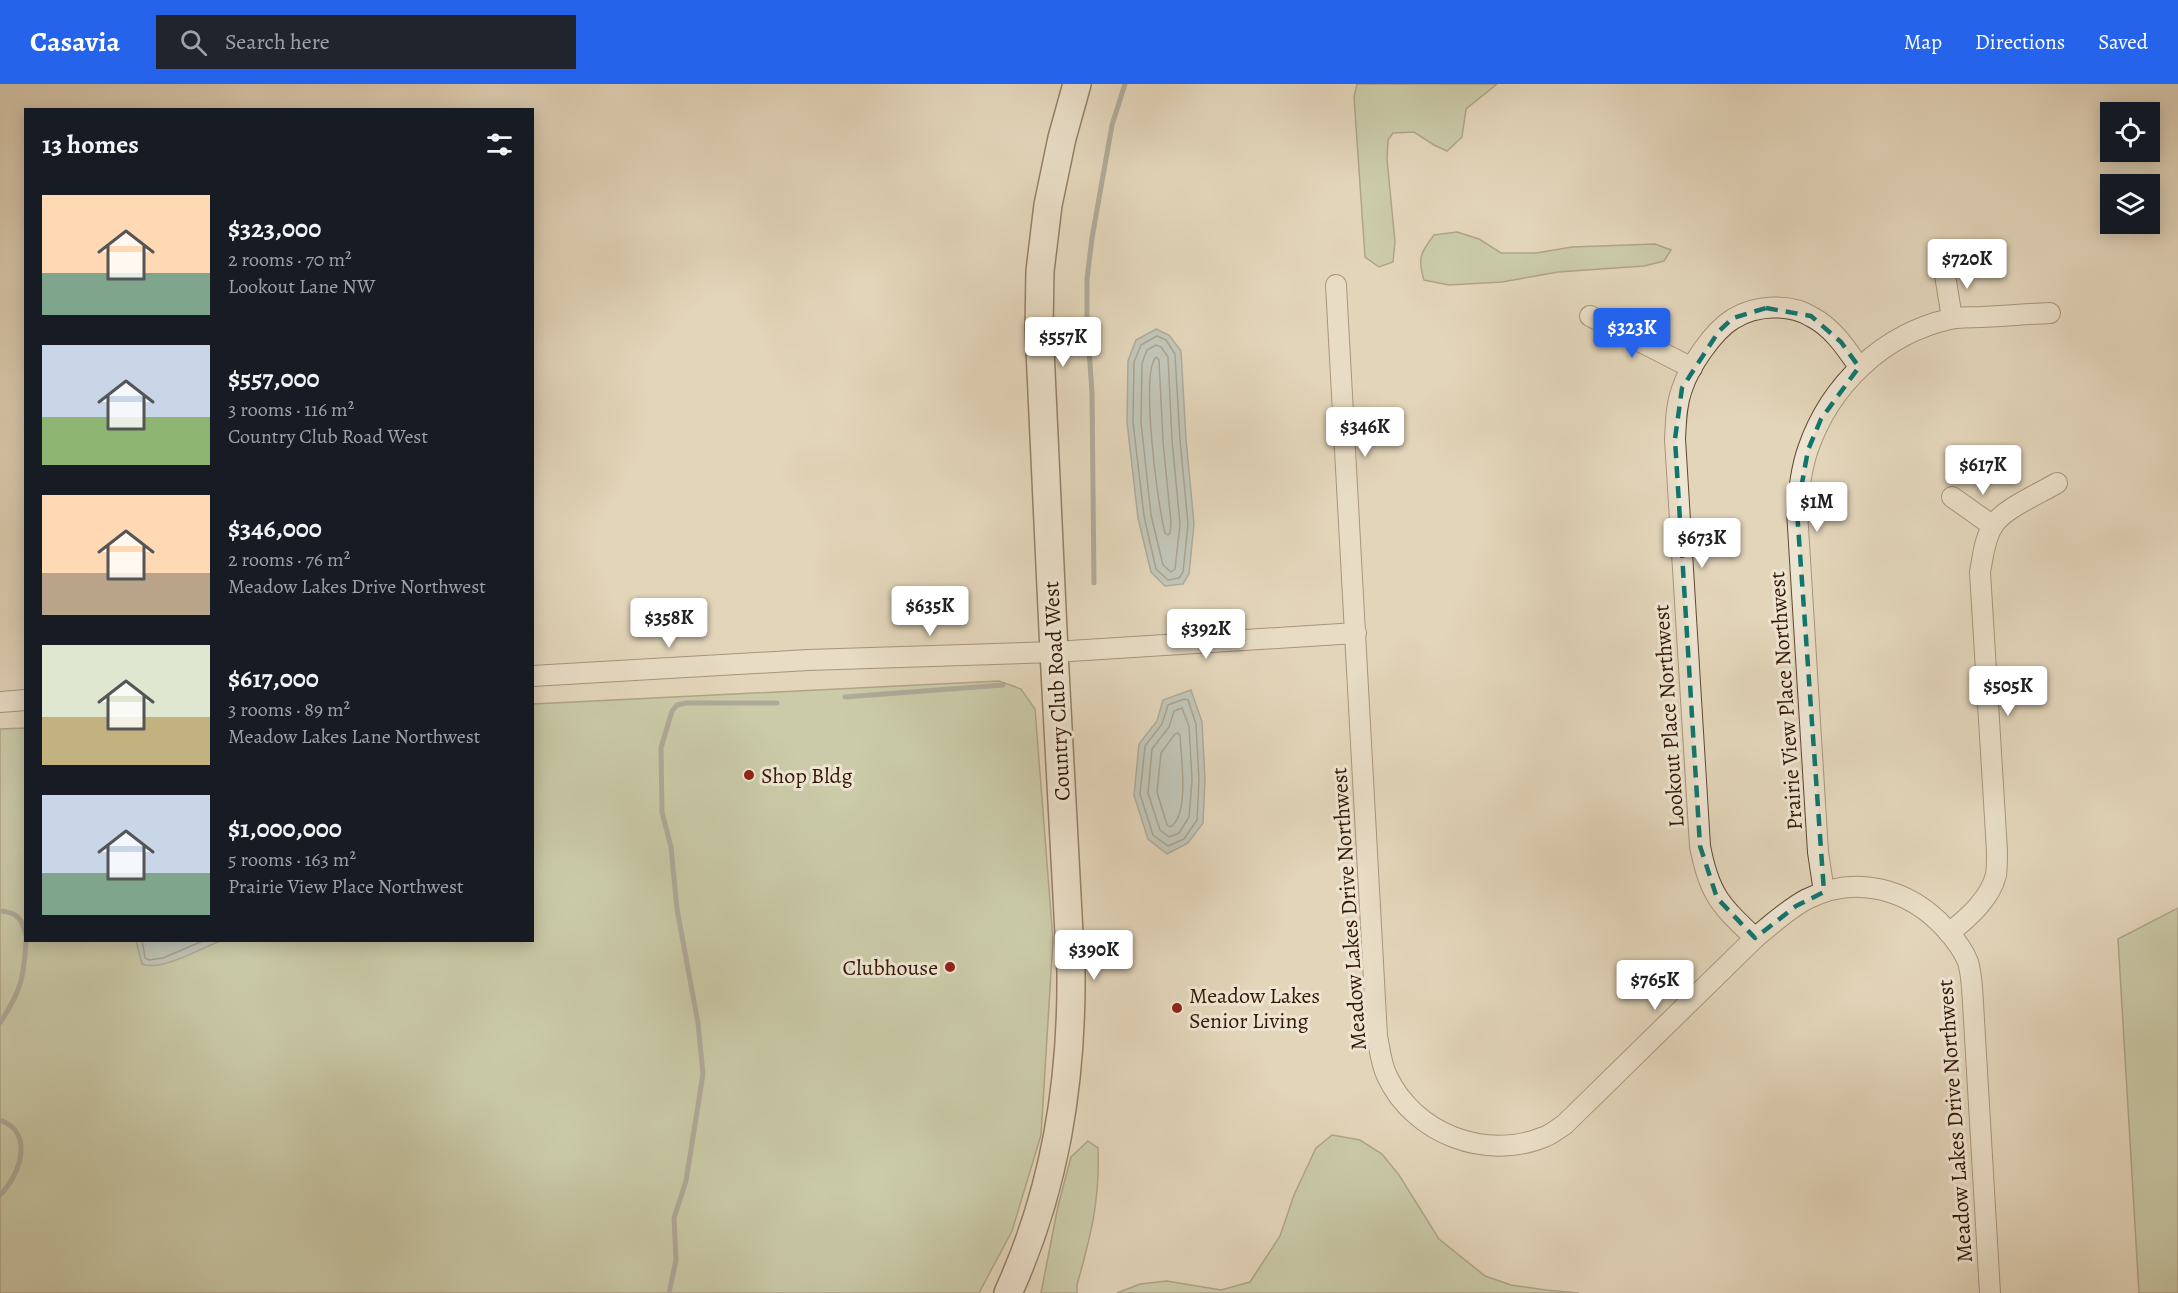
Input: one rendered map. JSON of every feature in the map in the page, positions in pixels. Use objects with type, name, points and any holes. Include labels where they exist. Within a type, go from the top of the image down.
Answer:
[{"type":"main road","name":"Country Club Road West","points":[[1008,1293],[1025,1256],[1045,1194],[1057,1140],[1071,1022],[1071,971],[1042,410],[1040,271],[1048,205],[1059,149],[1077,84]]},
{"type":"street","points":[[1944,269],[1952,318]]},
{"type":"street","name":"Meadow Lakes Drive Northwest","points":[[1336,285],[1377,1036],[1381,1060],[1397,1094],[1425,1121],[1462,1141],[1506,1146],[1546,1137],[1564,1125],[1755,938],[1796,906],[1824,892],[1856,886],[1890,890],[1923,908],[1949,933],[1967,962],[1971,979],[1990,1293]]},
{"type":"street","name":"Lookout Place Northwest","points":[[1755,938],[1717,898],[1705,872],[1700,846],[1675,439],[1677,408],[1682,388],[1692,368],[1719,331],[1733,318],[1766,308],[1796,310],[1824,324],[1841,342],[1859,367]]},
{"type":"street","name":"Prairie View Place Northwest","points":[[1824,892],[1818,852],[1797,511],[1800,481],[1808,450],[1821,418],[1859,367],[1907,333],[1952,318],[2050,313]]},
{"type":"street","points":[[1590,316],[1692,368]]},
{"type":"street","points":[[1949,933],[1965,920],[1989,893],[1996,874],[1997,851],[1980,572],[1984,549],[1993,526],[2012,509],[2057,483]]},
{"type":"street","points":[[1952,497],[1993,526]]},
{"type":"street","points":[[534,676],[808,660],[1054,651],[1356,633]]},
{"type":"street","points":[[0,702],[24,700]]},
{"type":"highlighted area","points":[[1766,308],[1811,316],[1841,342],[1859,367],[1821,419],[1808,450],[1797,511],[1824,892],[1796,906],[1755,938],[1717,898],[1700,846],[1675,439],[1682,388],[1719,331],[1733,318]]},
{"type":"green space","points":[[1357,84],[1497,84],[1466,109],[1462,137],[1447,151],[1414,132],[1393,133],[1388,140],[1387,159],[1395,242],[1393,262],[1379,267],[1365,257],[1354,97]]},
{"type":"green space","points":[[1457,232],[1479,239],[1501,253],[1536,253],[1572,247],[1655,244],[1671,250],[1664,261],[1644,266],[1558,272],[1502,282],[1449,285],[1424,280],[1421,261],[1426,246],[1434,235]]},
{"type":"green space","points":[[999,681],[1021,689],[1035,709],[1053,940],[1041,1135],[1012,1231],[979,1293],[0,1293],[0,729],[24,728],[24,942],[534,942],[534,704]]},
{"type":"green space","points":[[2178,908],[2178,1293],[2139,1293],[2118,939]]},
{"type":"green space","points":[[1332,1135],[1360,1140],[1382,1154],[1399,1175],[1439,1239],[1485,1276],[1511,1285],[1579,1293],[1117,1293],[1140,1284],[1167,1281],[1221,1290],[1250,1282],[1280,1236],[1294,1195],[1316,1148]]},
{"type":"green space","points":[[1088,1141],[1098,1148],[1098,1184],[1094,1217],[1077,1293],[1041,1293],[1058,1206],[1071,1157]]},
{"type":"water","points":[[1156,329],[1169,335],[1181,351],[1194,524],[1189,574],[1183,584],[1165,586],[1151,572],[1138,518],[1127,422],[1128,361],[1136,340]]},
{"type":"water","points":[[1191,690],[1202,722],[1205,780],[1203,823],[1188,843],[1167,854],[1148,839],[1134,795],[1139,744],[1157,721],[1163,700]]},
{"type":"water","points":[[136,942],[218,942],[170,962],[150,966],[142,964]]},
{"type":"waterway","points":[[1094,583],[1092,393],[1087,321],[1087,279],[1112,125],[1125,84]]},
{"type":"waterway","points":[[845,697],[1003,685]]},
{"type":"waterway","points":[[669,1293],[676,1260],[674,1218],[686,1181],[703,1074],[698,1023],[677,909],[671,847],[662,812],[661,748],[672,711],[677,705],[686,703],[777,703]]},
{"type":"waterway","points":[[0,911],[15,915],[24,929]]},
{"type":"waterway","points":[[0,1023],[13,1002],[20,984],[26,942]]},
{"type":"waterway","points":[[0,1120],[11,1126],[18,1134],[21,1144],[18,1166],[0,1195]]},
{"type":"place","name":"Shop Bldg","points":[[749,775]]},
{"type":"place","name":"Clubhouse","points":[[950,967]]},
{"type":"place","name":"Meadow Lakes Senior Living","points":[[1177,1008]]}]
